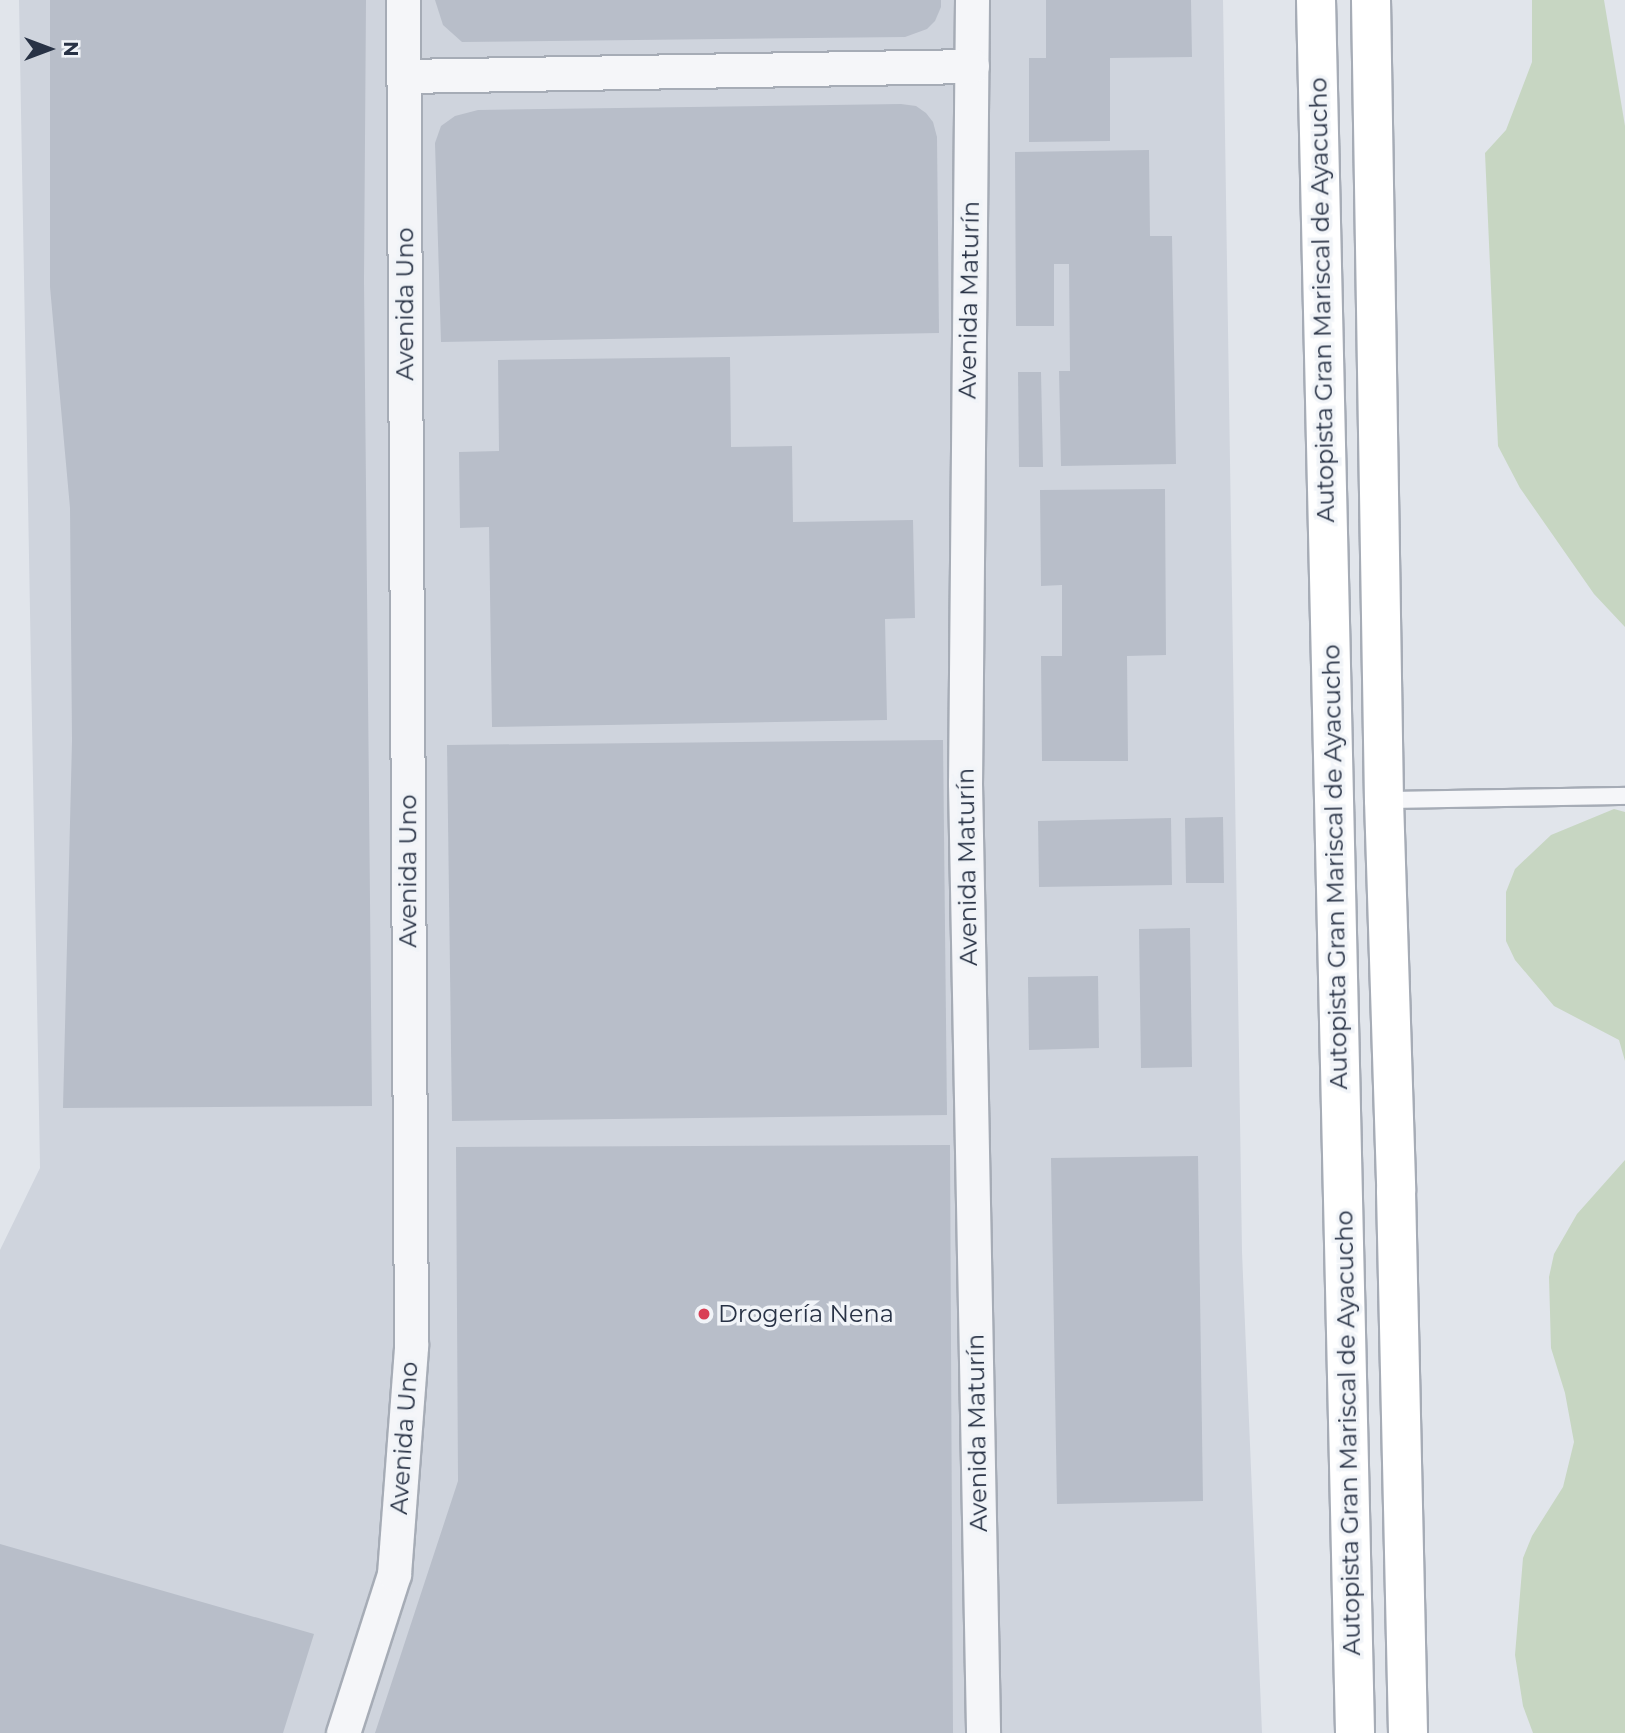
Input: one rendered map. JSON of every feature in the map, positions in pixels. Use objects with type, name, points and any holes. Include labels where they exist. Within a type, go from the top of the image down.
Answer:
[{"type":"highway","name":"Autopista Gran Mariscal de Ayacucho","points":[[1315,0],[1356,1733]]},
{"type":"highway","name":"Autopista Gran Mariscal de Ayacucho","points":[[1371,0],[1384,800],[1408,1733]]},
{"type":"street","name":"Avenida Uno","points":[[342,1733],[394,1574],[411,1346],[403,0]]},
{"type":"street","name":"Avenida Maturín","points":[[972,0],[965,783],[983,1733]]},
{"type":"street","points":[[404,76],[972,66]]},
{"type":"lane","points":[[1384,800],[1625,796]]},
{"type":"shaded area","points":[[19,0],[1223,0],[1242,1252],[1262,1733],[0,1733],[0,1250],[40,1168]]},
{"type":"green space","points":[[1532,0],[1604,0],[1625,126],[1625,627],[1594,594],[1520,488],[1498,446],[1485,153],[1506,130],[1532,62]]},
{"type":"green space","points":[[1614,809],[1625,812],[1625,1061],[1619,1040],[1554,1006],[1515,960],[1506,941],[1506,892],[1515,869],[1551,835]]},
{"type":"green space","points":[[1625,1160],[1625,1733],[1533,1733],[1523,1706],[1515,1655],[1523,1558],[1532,1536],[1563,1487],[1574,1442],[1565,1393],[1551,1348],[1549,1277],[1554,1254],[1577,1214]]},
{"type":"building","points":[[50,0],[366,0],[364,281],[372,1106],[63,1108],[72,741],[70,508],[50,287]]},
{"type":"building","points":[[435,0],[941,0],[941,7],[935,21],[927,29],[905,37],[462,42],[443,25]]},
{"type":"building","points":[[1046,0],[1191,0],[1192,57],[1110,58],[1110,141],[1029,142],[1029,58],[1046,58]]},
{"type":"building","points":[[901,104],[916,106],[926,113],[933,122],[937,137],[939,333],[441,342],[435,143],[441,126],[455,116],[478,110]]},
{"type":"building","points":[[1149,150],[1150,236],[1172,236],[1176,464],[1061,466],[1059,371],[1070,371],[1069,264],[1054,264],[1054,326],[1016,326],[1015,152]]},
{"type":"building","points":[[730,357],[731,447],[792,446],[793,522],[913,520],[915,618],[885,619],[887,720],[492,727],[489,527],[460,528],[459,452],[499,451],[498,360]]},
{"type":"building","points":[[1018,372],[1041,372],[1043,467],[1019,467]]},
{"type":"building","points":[[1165,489],[1166,655],[1127,656],[1128,761],[1042,761],[1041,656],[1062,656],[1062,585],[1041,586],[1040,490]]},
{"type":"building","points":[[943,740],[947,1115],[452,1121],[447,745]]},
{"type":"building","points":[[1223,817],[1224,883],[1186,883],[1185,818]]},
{"type":"building","points":[[1171,818],[1172,885],[1039,887],[1038,821]]},
{"type":"building","points":[[1190,928],[1192,1067],[1141,1068],[1139,929]]},
{"type":"building","points":[[1098,976],[1099,1048],[1029,1050],[1028,977]]},
{"type":"building","name":"Drogería Nena","points":[[950,1145],[953,1733],[375,1733],[458,1481],[456,1147]]},
{"type":"building","points":[[1198,1156],[1203,1501],[1057,1504],[1051,1158]]},
{"type":"building","points":[[0,1544],[314,1634],[283,1733],[0,1733]]},
{"type":"place","name":"Drogería Nena","points":[[704,1314]]}]
